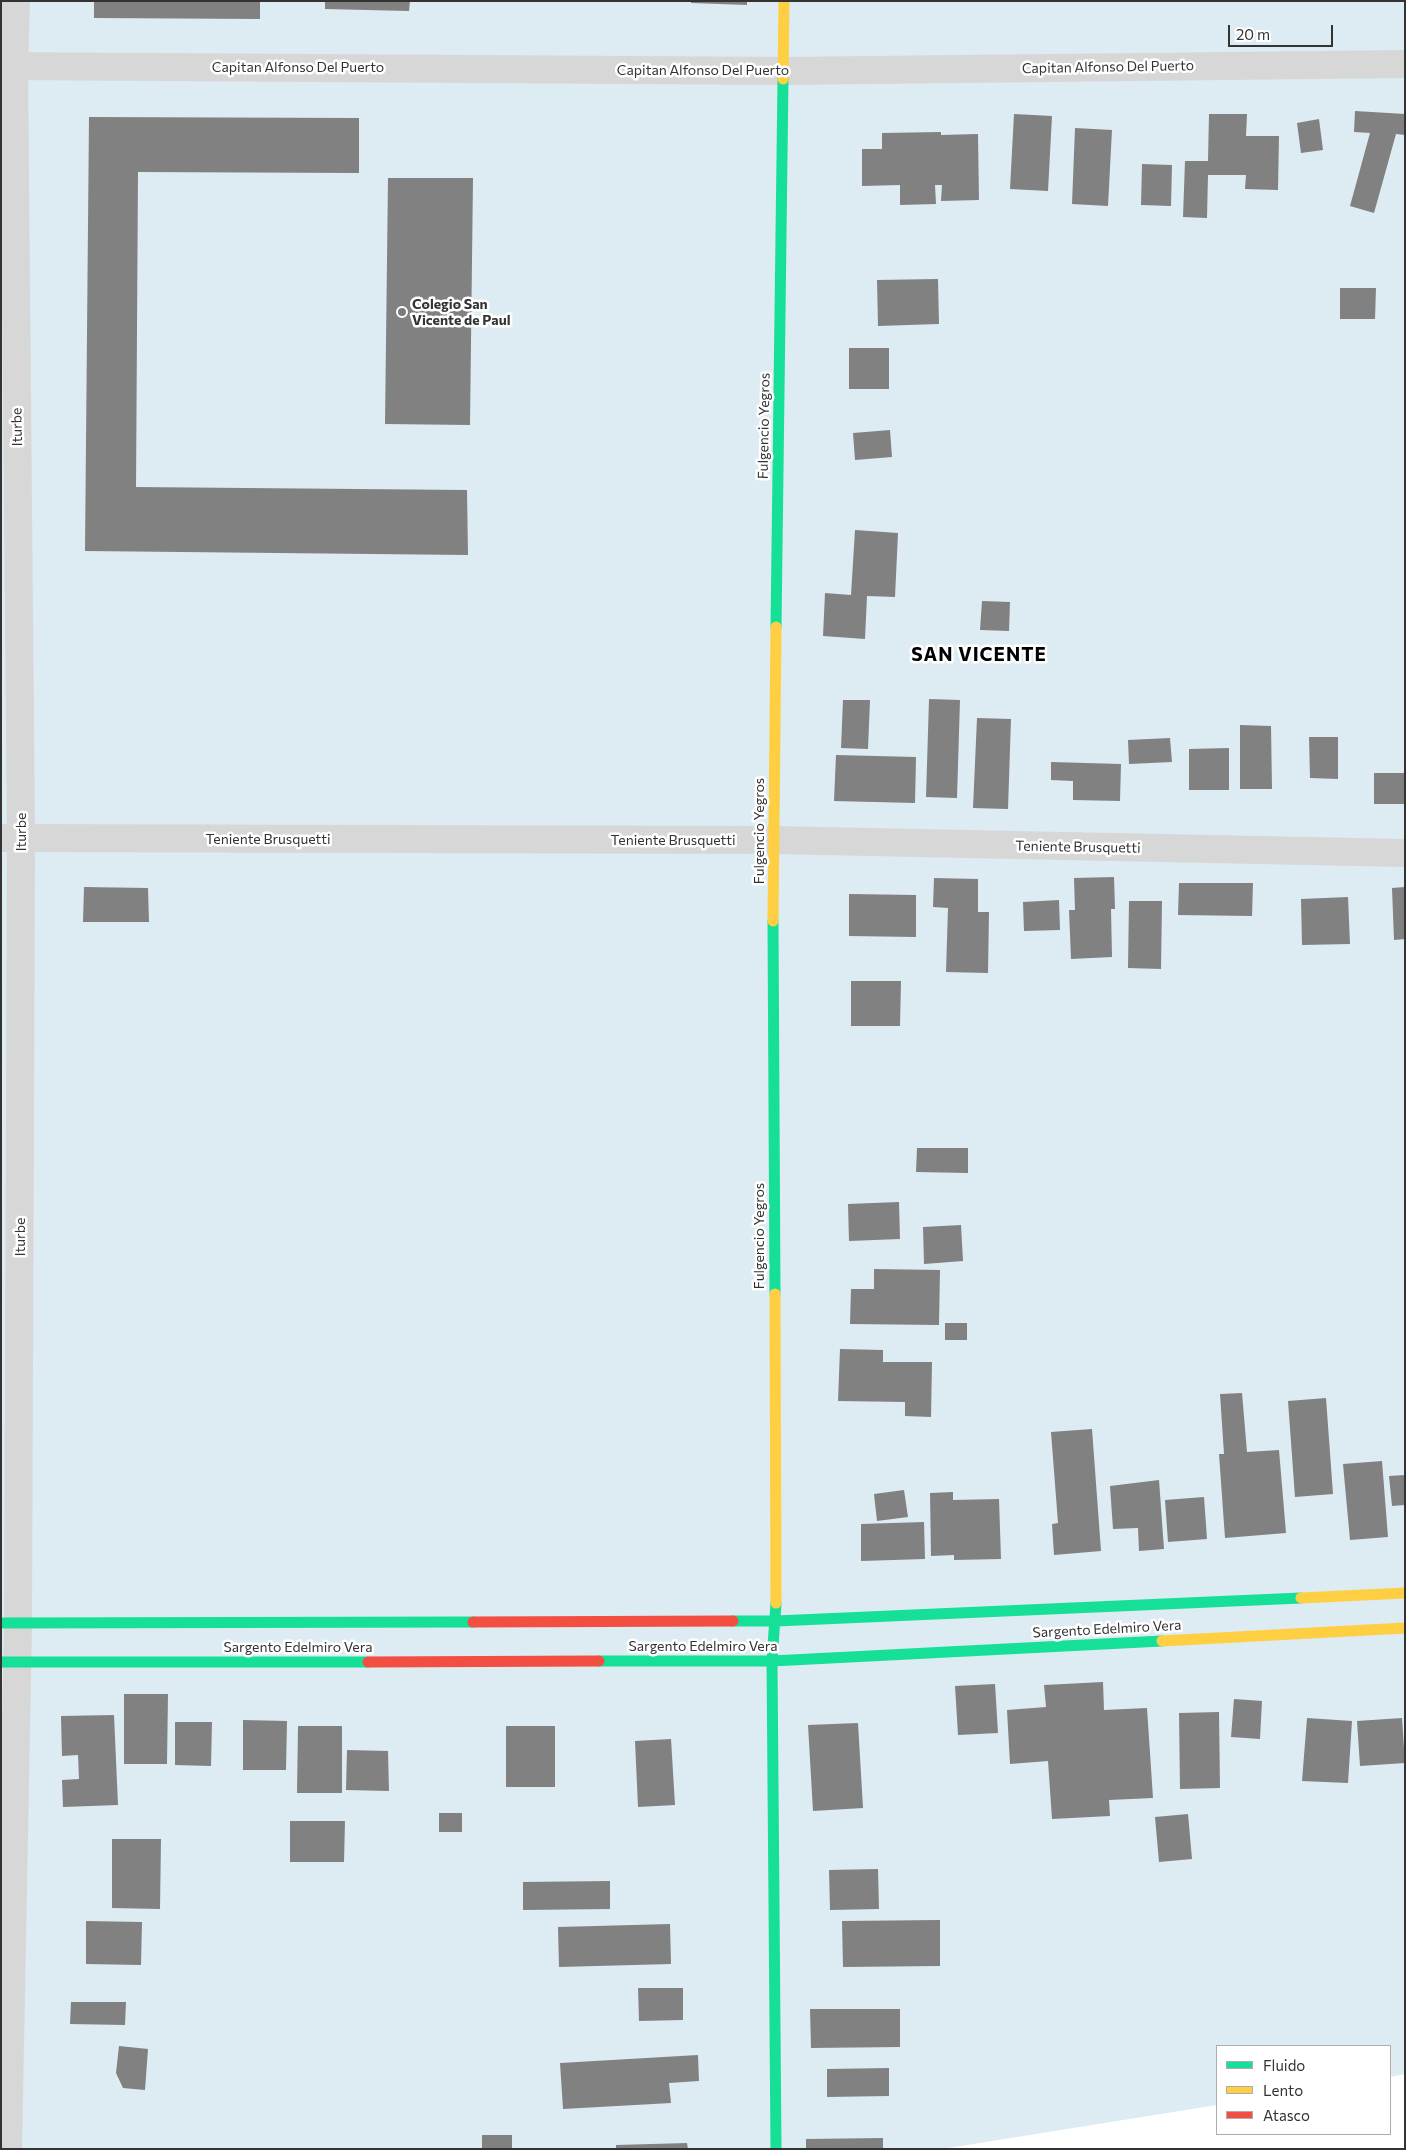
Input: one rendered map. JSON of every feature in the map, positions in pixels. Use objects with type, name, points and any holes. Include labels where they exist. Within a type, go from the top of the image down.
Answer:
[{"type":"street","name":"Iturbe","points":[[8,2149],[11,838],[8,66],[16,1]]},
{"type":"street","name":"Fulgencio Yegros","points":[[776,2149],[772,1661],[776,1621],[773,840],[784,1]]},
{"type":"street","name":"Capitan Alfonso Del Puerto","points":[[8,66],[784,71],[1405,64]]},
{"type":"street","name":"Teniente Brusquetti","points":[[11,838],[773,840],[1405,853]]},
{"type":"street","name":"Sargento Edelmiro Vera","points":[[10,1624],[776,1621],[1405,1593]]},
{"type":"street","name":"Sargento Edelmiro Vera","points":[[9,1662],[772,1661],[1405,1628]]},
{"type":"shaded area","points":[[1,1],[1405,1],[1405,2074],[1391,2077],[1391,2045],[1216,2045],[1216,2105],[942,2149],[1,2149]]},
{"type":"building","points":[[94,1],[260,1],[260,19],[94,18]]},
{"type":"building","points":[[325,1],[410,1],[409,11],[325,9]]},
{"type":"building","points":[[691,1],[747,1],[747,5],[691,3]]},
{"type":"building","points":[[1355,111],[1405,114],[1405,135],[1396,134],[1374,213],[1350,206],[1370,133],[1354,132]]},
{"type":"building","points":[[1014,114],[1052,116],[1048,191],[1010,189]]},
{"type":"building","points":[[1209,114],[1247,114],[1246,136],[1279,136],[1278,190],[1245,189],[1246,175],[1208,175],[1207,218],[1183,217],[1185,161],[1208,161]]},
{"type":"building","points":[[89,117],[359,118],[359,173],[138,172],[136,487],[467,490],[468,555],[85,551]]},
{"type":"building","points":[[1319,119],[1323,150],[1301,153],[1297,123]]},
{"type":"building","points":[[1075,128],[1112,130],[1108,206],[1072,204]]},
{"type":"building","points":[[941,132],[941,135],[978,134],[979,200],[941,201],[942,185],[935,185],[936,204],[900,205],[900,185],[862,186],[862,149],[882,149],[882,133]]},
{"type":"building","points":[[1142,164],[1172,165],[1171,206],[1141,205]]},
{"type":"building","name":"Colegio San Vicente de Paul","points":[[388,178],[473,178],[470,425],[385,424]]},
{"type":"building","points":[[938,279],[939,324],[878,326],[877,280]]},
{"type":"building","points":[[1340,288],[1376,288],[1375,319],[1340,319]]},
{"type":"building","points":[[849,348],[889,348],[889,389],[849,389]]},
{"type":"building","points":[[890,430],[892,457],[855,460],[853,433]]},
{"type":"building","points":[[855,530],[898,533],[895,597],[867,596],[865,639],[823,636],[825,593],[851,595]]},
{"type":"building","points":[[982,601],[1010,602],[1009,631],[980,630]]},
{"type":"building","points":[[929,699],[960,700],[957,798],[926,797]]},
{"type":"building","points":[[843,700],[870,700],[868,749],[841,748]]},
{"type":"building","points":[[977,718],[1011,719],[1008,809],[973,808]]},
{"type":"building","points":[[1240,725],[1271,726],[1272,789],[1240,789]]},
{"type":"building","points":[[1309,737],[1338,737],[1338,779],[1310,778]]},
{"type":"building","points":[[1170,738],[1172,762],[1129,764],[1128,740]]},
{"type":"building","points":[[1229,748],[1229,790],[1189,790],[1189,749]]},
{"type":"building","points":[[836,755],[916,757],[915,803],[834,801]]},
{"type":"building","points":[[1051,762],[1121,764],[1120,801],[1073,800],[1073,781],[1051,780]]},
{"type":"building","points":[[1374,773],[1405,773],[1405,804],[1374,804]]},
{"type":"building","points":[[1114,877],[1115,909],[1111,909],[1112,957],[1071,959],[1069,910],[1075,910],[1074,878]]},
{"type":"building","points":[[934,878],[978,879],[978,912],[989,912],[988,973],[946,972],[948,908],[933,907]]},
{"type":"building","points":[[1179,883],[1253,883],[1252,916],[1178,915]]},
{"type":"building","points":[[84,887],[148,888],[149,922],[83,922]]},
{"type":"building","points":[[1405,887],[1405,939],[1394,940],[1392,888]]},
{"type":"building","points":[[849,894],[916,895],[916,937],[849,936]]},
{"type":"building","points":[[1348,897],[1350,944],[1302,945],[1301,899]]},
{"type":"building","points":[[1059,900],[1060,930],[1024,931],[1023,902]]},
{"type":"building","points":[[1129,901],[1162,901],[1161,969],[1128,968]]},
{"type":"building","points":[[851,981],[901,981],[900,1026],[851,1026]]},
{"type":"building","points":[[917,1148],[968,1148],[968,1173],[916,1172]]},
{"type":"building","points":[[899,1202],[900,1239],[849,1241],[848,1204]]},
{"type":"building","points":[[961,1225],[963,1261],[924,1264],[923,1227]]},
{"type":"building","points":[[874,1269],[940,1270],[939,1325],[850,1324],[851,1289],[874,1289]]},
{"type":"building","points":[[945,1323],[967,1323],[967,1340],[945,1340]]},
{"type":"building","points":[[840,1349],[883,1350],[883,1362],[932,1362],[931,1417],[905,1416],[905,1402],[838,1401]]},
{"type":"building","points":[[1242,1393],[1247,1452],[1279,1450],[1286,1533],[1225,1538],[1219,1454],[1224,1454],[1220,1394]]},
{"type":"building","points":[[1326,1398],[1333,1494],[1295,1497],[1288,1401]]},
{"type":"building","points":[[1092,1429],[1101,1551],[1054,1555],[1052,1524],[1058,1523],[1051,1432]]},
{"type":"building","points":[[1382,1461],[1388,1537],[1350,1540],[1343,1464]]},
{"type":"building","points":[[1405,1475],[1405,1505],[1392,1506],[1389,1476]]},
{"type":"building","points":[[1159,1480],[1164,1549],[1139,1551],[1138,1528],[1113,1529],[1110,1486]]},
{"type":"building","points":[[904,1490],[908,1517],[877,1521],[874,1494]]},
{"type":"building","points":[[953,1492],[953,1500],[999,1499],[1001,1559],[954,1560],[954,1555],[931,1556],[930,1493]]},
{"type":"building","points":[[1204,1497],[1207,1539],[1168,1542],[1165,1500]]},
{"type":"building","points":[[924,1522],[925,1559],[861,1561],[861,1524]]},
{"type":"building","points":[[1103,1682],[1104,1710],[1147,1708],[1153,1798],[1109,1800],[1110,1816],[1052,1819],[1048,1761],[1010,1764],[1007,1710],[1046,1707],[1044,1685]]},
{"type":"building","points":[[995,1684],[998,1733],[958,1735],[955,1686]]},
{"type":"building","points":[[124,1694],[168,1694],[167,1764],[124,1764]]},
{"type":"building","points":[[1234,1699],[1262,1701],[1260,1739],[1231,1737]]},
{"type":"building","points":[[1219,1712],[1220,1788],[1180,1789],[1179,1713]]},
{"type":"building","points":[[114,1715],[118,1805],[63,1807],[62,1780],[79,1779],[78,1755],[62,1756],[61,1716]]},
{"type":"building","points":[[1307,1718],[1352,1721],[1348,1783],[1302,1781]]},
{"type":"building","points":[[1402,1718],[1405,1763],[1360,1766],[1357,1721]]},
{"type":"building","points":[[243,1720],[287,1721],[286,1770],[243,1770]]},
{"type":"building","points":[[175,1722],[212,1722],[211,1766],[175,1765]]},
{"type":"building","points":[[858,1723],[863,1808],[813,1811],[808,1725]]},
{"type":"building","points":[[298,1726],[342,1726],[342,1793],[297,1793]]},
{"type":"building","points":[[506,1726],[555,1726],[555,1787],[506,1787]]},
{"type":"building","points":[[671,1739],[675,1805],[638,1807],[635,1741]]},
{"type":"building","points":[[347,1750],[388,1751],[389,1791],[346,1790]]},
{"type":"building","points":[[439,1813],[462,1813],[462,1832],[439,1832]]},
{"type":"building","points":[[1188,1814],[1192,1859],[1159,1862],[1155,1817]]},
{"type":"building","points":[[290,1821],[345,1821],[344,1862],[290,1862]]},
{"type":"building","points":[[112,1839],[161,1839],[160,1909],[112,1908]]},
{"type":"building","points":[[878,1869],[879,1909],[830,1910],[829,1870]]},
{"type":"building","points":[[610,1881],[610,1909],[523,1910],[523,1882]]},
{"type":"building","points":[[940,1920],[940,1966],[843,1967],[842,1921]]},
{"type":"building","points":[[86,1921],[142,1922],[141,1965],[86,1964]]},
{"type":"building","points":[[670,1924],[671,1964],[559,1967],[558,1927]]},
{"type":"building","points":[[638,1988],[683,1988],[683,2020],[639,2021]]},
{"type":"building","points":[[71,2002],[126,2002],[125,2025],[70,2024]]},
{"type":"building","points":[[810,2009],[900,2009],[900,2047],[811,2048]]},
{"type":"building","points":[[119,2046],[148,2049],[145,2090],[123,2088],[116,2073]]},
{"type":"building","points":[[698,2055],[699,2081],[669,2083],[671,2103],[563,2109],[560,2063]]},
{"type":"building","points":[[889,2068],[889,2096],[827,2097],[827,2069]]},
{"type":"building","points":[[482,2135],[512,2135],[512,2149],[482,2149]]},
{"type":"building","points":[[883,2138],[883,2149],[806,2149],[806,2139]]},
{"type":"building","points":[[687,2143],[688,2149],[616,2149],[616,2145]]},
{"type":"traffic: fast","points":[[776,627],[783,79]]},
{"type":"traffic: fast","points":[[773,921],[775,1294]]},
{"type":"traffic: fast","points":[[733,1621],[776,1621],[1301,1598]]},
{"type":"traffic: fast","points":[[776,1603],[772,1661],[776,2149]]},
{"type":"traffic: fast","points":[[1,1623],[473,1622]]},
{"type":"traffic: fast","points":[[599,1661],[772,1661],[1162,1641]]},
{"type":"traffic: fast","points":[[1,1662],[368,1662]]},
{"type":"traffic: slow","points":[[783,79],[784,1]]},
{"type":"traffic: slow","points":[[773,921],[776,627]]},
{"type":"traffic: slow","points":[[775,1294],[776,1603]]},
{"type":"traffic: slow","points":[[1301,1598],[1405,1593]]},
{"type":"traffic: slow","points":[[1162,1641],[1405,1628]]},
{"type":"traffic: jam","points":[[473,1622],[733,1621]]},
{"type":"traffic: jam","points":[[368,1662],[599,1661]]},
{"type":"place","name":"Colegio San Vicente de Paul","points":[[402,312]]},
{"type":"district","name":"SAN VICENTE","points":[[979,655]]}]
